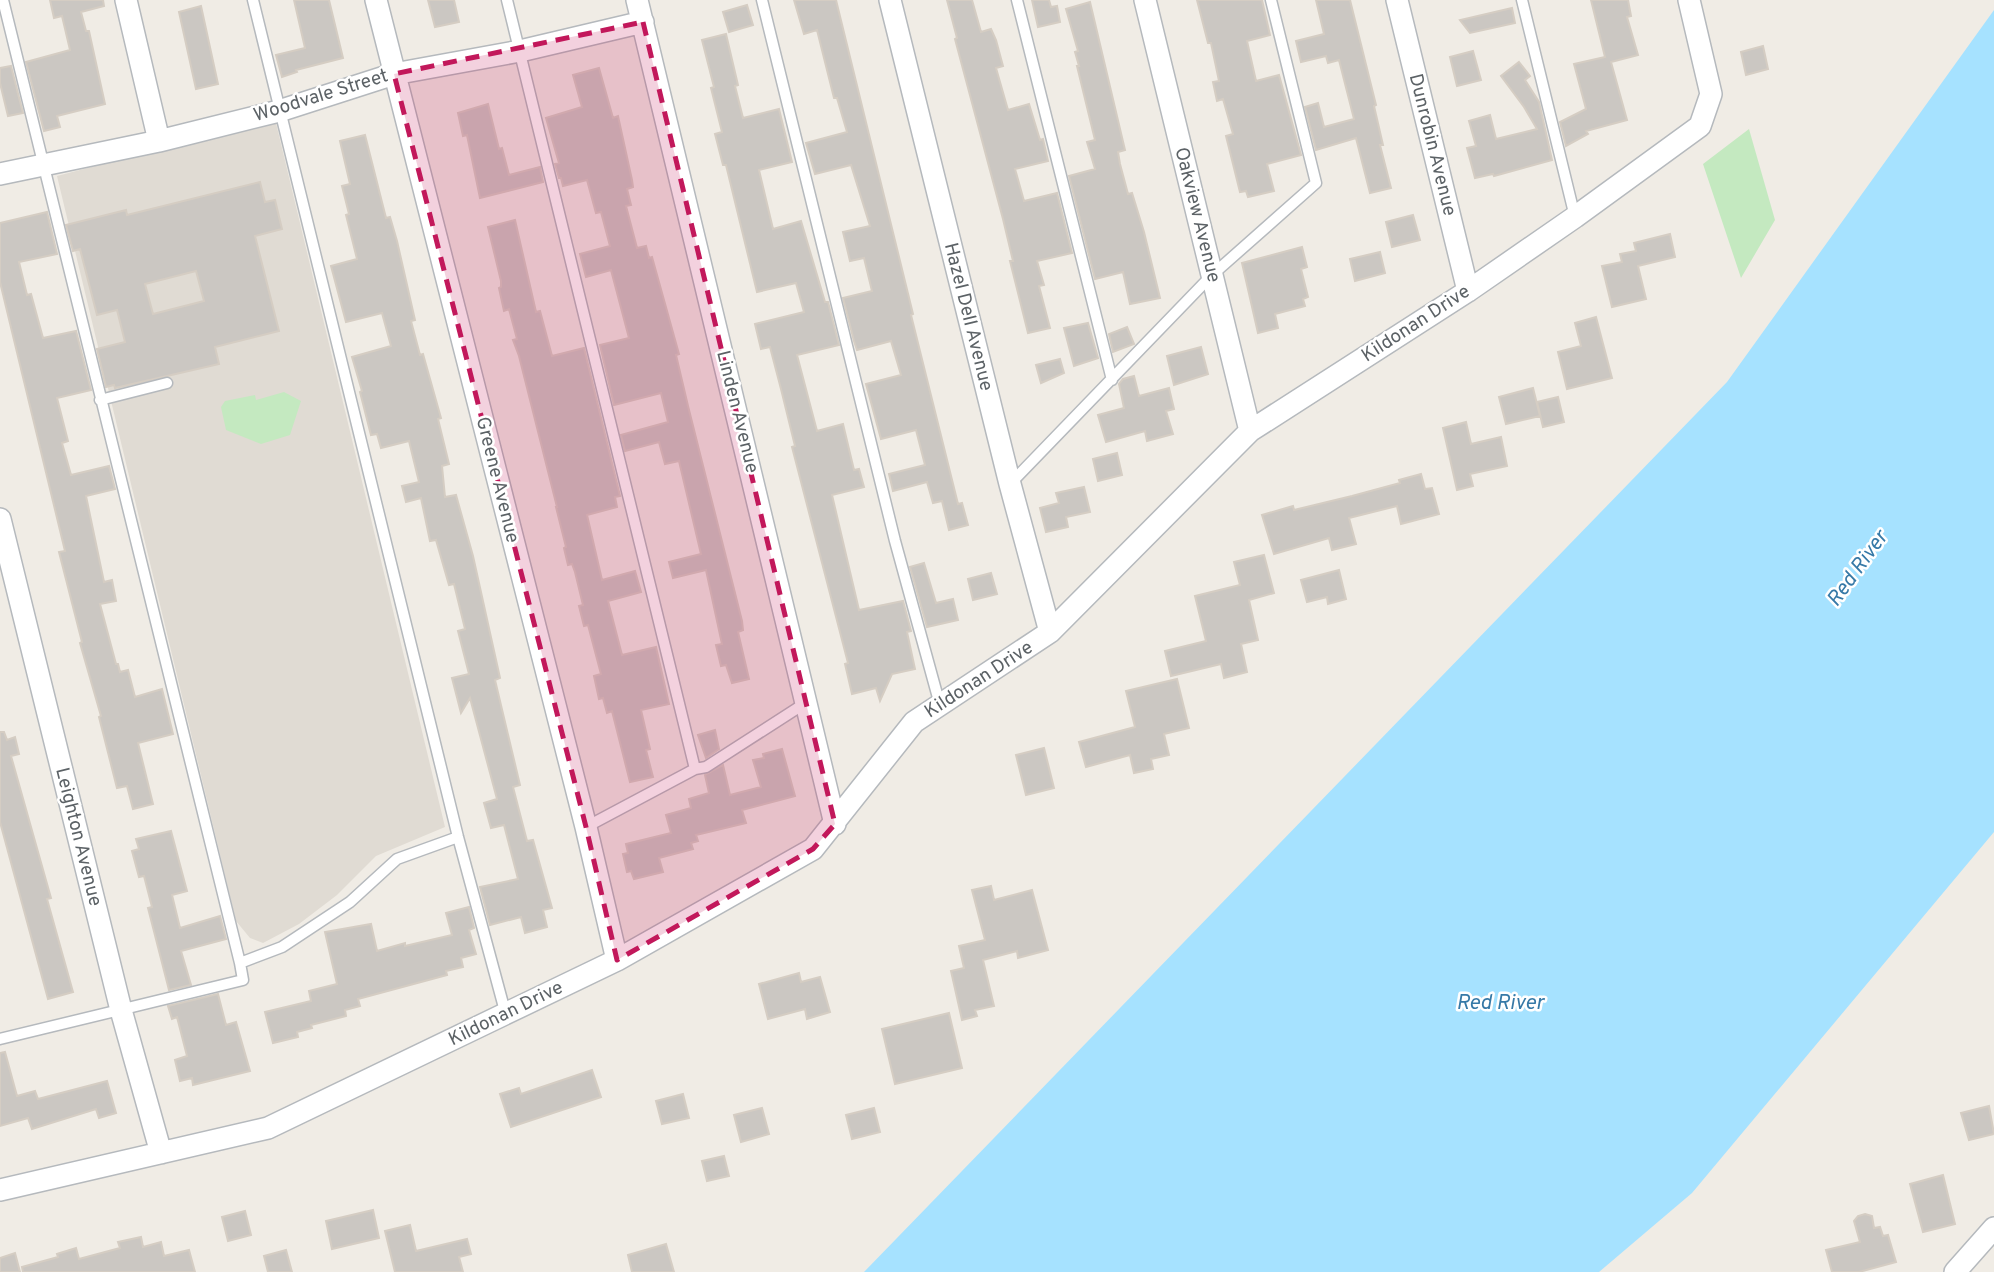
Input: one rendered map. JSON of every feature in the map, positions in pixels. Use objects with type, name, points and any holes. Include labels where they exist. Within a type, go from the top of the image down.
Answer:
[{"type":"street","points":[[125,0],[159,141]]},
{"type":"street","name":"Greene Avenue","points":[[376,0],[586,827],[617,960]]},
{"type":"street","name":"Linden Avenue","points":[[638,0],[835,824]]},
{"type":"street","name":"Hazel Dell Avenue","points":[[890,0],[1010,484],[1051,632]]},
{"type":"street","name":"Oakview Avenue","points":[[1144,0],[1250,431]]},
{"type":"street","name":"Dunrobin Avenue","points":[[1397,0],[1468,291]]},
{"type":"street","name":"Kildonan Drive","points":[[0,1190],[268,1128],[617,960],[813,849],[914,722],[1051,632],[1250,431],[1468,291],[1700,125],[1710,94],[1689,0]]},
{"type":"street","name":"Woodvale Street","points":[[0,174],[159,141],[279,110],[394,74],[520,51],[643,22]]},
{"type":"street","name":"Leighton Avenue","points":[[0,519],[121,1010],[161,1153]]},
{"type":"street","points":[[1955,1272],[1994,1228]]},
{"type":"lane","points":[[1,1036],[243,980],[3,0]]},
{"type":"lane","points":[[253,0],[458,837],[506,1015]]},
{"type":"lane","points":[[507,0],[695,769]]},
{"type":"lane","points":[[762,0],[892,527],[940,705]]},
{"type":"lane","points":[[1017,0],[1112,380]]},
{"type":"lane","points":[[1010,484],[1211,275],[1316,183],[1271,0]]},
{"type":"lane","points":[[1522,0],[1575,217]]},
{"type":"lane","points":[[100,400],[167,383]]},
{"type":"lane","points":[[586,827],[695,769],[706,767],[807,702]]},
{"type":"lane","points":[[240,964],[282,947],[350,902],[397,859],[458,837]]},
{"type":"highlighted area","points":[[643,22],[835,824],[813,849],[617,960],[586,827],[394,74]]},
{"type":"shaded area","points":[[275,119],[445,827],[376,856],[337,895],[299,924],[263,943],[250,938],[236,921],[57,176]]},
{"type":"green space","points":[[1749,129],[1775,220],[1741,278],[1703,164]]},
{"type":"green space","points":[[284,392],[301,401],[290,435],[261,444],[226,430],[221,407],[225,401],[255,395],[256,400]]},
{"type":"water","name":"Red River","points":[[1994,10],[1994,832],[1692,1193],[1599,1272],[864,1272],[1727,382]]},
{"type":"building","points":[[50,0],[103,0],[104,6],[81,12],[86,31],[89,31],[105,104],[57,116],[60,127],[44,131],[26,62],[70,50],[62,16],[54,18]]},
{"type":"building","points":[[294,0],[329,0],[343,58],[296,70],[297,72],[282,77],[276,55],[305,48]]},
{"type":"building","points":[[428,0],[454,0],[459,22],[435,27]]},
{"type":"building","points":[[794,0],[836,0],[958,504],[962,503],[968,525],[949,530],[942,501],[933,503],[927,482],[893,491],[889,474],[925,465],[916,430],[881,439],[866,384],[901,375],[891,341],[857,350],[854,341],[843,298],[872,291],[864,258],[850,261],[843,232],[870,226],[851,165],[815,174],[806,143],[847,132],[837,98],[834,98],[817,30],[804,34]]},
{"type":"building","points":[[947,0],[972,0],[981,32],[991,29],[996,40],[1003,66],[996,68],[1008,110],[1029,104],[1040,140],[1043,139],[1048,161],[1015,169],[1024,201],[1057,193],[1072,253],[1037,261],[1044,285],[1039,286],[1050,328],[1028,333],[1010,261],[1013,261],[1003,219]]},
{"type":"building","points":[[1032,0],[1049,0],[1051,7],[1057,6],[1060,22],[1038,27]]},
{"type":"building","points":[[1197,0],[1262,0],[1270,35],[1247,41],[1256,81],[1279,75],[1301,155],[1267,164],[1274,191],[1248,197],[1246,191],[1240,192],[1226,136],[1233,134],[1223,99],[1217,101],[1213,82],[1219,81],[1211,43],[1208,43]]},
{"type":"building","points":[[1316,0],[1350,0],[1376,105],[1374,106],[1383,145],[1380,145],[1391,188],[1370,193],[1356,138],[1316,150],[1305,107],[1318,103],[1324,127],[1354,119],[1339,60],[1328,63],[1326,56],[1301,62],[1296,41],[1324,34]]},
{"type":"building","points":[[1591,0],[1628,0],[1631,16],[1627,17],[1638,55],[1611,62],[1627,120],[1586,131],[1588,134],[1566,146],[1560,122],[1586,109],[1574,64],[1605,57]]},
{"type":"building","points":[[1090,2],[1125,150],[1118,152],[1120,164],[1128,194],[1132,193],[1144,232],[1160,298],[1130,304],[1123,272],[1095,279],[1069,176],[1095,169],[1087,142],[1095,140],[1077,66],[1075,52],[1078,51],[1066,9]]},
{"type":"building","points":[[747,5],[753,25],[729,32],[723,12]]},
{"type":"building","points":[[201,6],[218,84],[196,89],[179,12]]},
{"type":"building","points":[[1512,8],[1515,23],[1470,33],[1460,20]]},
{"type":"building","points":[[726,34],[743,118],[779,109],[792,162],[759,170],[773,229],[801,221],[839,345],[797,355],[817,431],[843,424],[854,470],[859,469],[864,487],[832,495],[859,610],[903,601],[911,631],[907,632],[915,669],[892,674],[880,701],[876,688],[852,694],[845,664],[848,663],[792,447],[795,446],[770,347],[761,349],[755,324],[804,312],[796,283],[757,292],[726,165],[723,165],[715,134],[722,132],[702,40]]},
{"type":"building","points":[[1763,46],[1768,69],[1746,75],[1741,52]]},
{"type":"building","points":[[1473,51],[1481,80],[1457,86],[1450,57]]},
{"type":"building","points":[[1519,62],[1530,76],[1525,80],[1539,102],[1552,160],[1494,176],[1475,178],[1467,148],[1476,146],[1469,121],[1490,115],[1496,139],[1537,129],[1501,76]]},
{"type":"building","points":[[11,66],[23,113],[8,116],[0,83],[0,68]]},
{"type":"building","points":[[599,68],[613,118],[618,116],[632,180],[633,187],[627,189],[631,205],[626,206],[637,248],[646,246],[649,258],[652,257],[679,354],[676,355],[688,406],[742,621],[743,630],[738,632],[749,679],[732,683],[726,665],[721,666],[716,645],[722,644],[706,570],[673,578],[669,562],[701,554],[679,461],[665,464],[659,442],[625,451],[621,435],[668,422],[661,393],[614,405],[600,345],[629,338],[611,270],[586,277],[580,254],[610,246],[601,212],[596,213],[587,180],[563,186],[555,164],[559,163],[546,118],[582,107],[573,75]]},
{"type":"building","points":[[488,104],[499,149],[502,148],[509,175],[540,167],[543,182],[480,198],[467,135],[463,136],[458,113]]},
{"type":"building","points":[[365,135],[386,218],[390,217],[397,241],[420,355],[423,354],[441,418],[438,419],[449,464],[442,466],[445,497],[456,495],[473,556],[500,678],[495,680],[520,785],[513,787],[527,841],[533,840],[552,908],[543,910],[547,927],[525,933],[521,917],[490,925],[480,887],[518,879],[504,825],[491,828],[484,803],[497,799],[470,698],[461,713],[452,678],[469,674],[458,631],[465,629],[454,584],[449,585],[436,540],[430,541],[421,498],[406,502],[402,486],[419,482],[409,441],[381,448],[377,434],[371,435],[360,392],[362,391],[352,357],[391,346],[382,313],[346,322],[331,266],[357,259],[346,215],[349,214],[342,186],[350,184],[340,141]]},
{"type":"building","points":[[260,182],[265,202],[275,200],[282,229],[255,236],[279,331],[215,347],[219,364],[115,388],[114,385],[106,387],[97,349],[125,342],[117,310],[97,315],[80,249],[73,251],[66,225],[126,210],[127,215]],"holes":[[[196,271],[204,301],[153,314],[145,284]]]},
{"type":"building","points":[[47,212],[57,254],[19,262],[27,295],[31,294],[43,338],[76,331],[91,390],[57,398],[68,441],[62,443],[71,475],[109,466],[115,489],[86,496],[104,582],[112,580],[116,601],[100,604],[120,672],[128,670],[135,697],[162,689],[173,734],[138,743],[153,804],[133,809],[127,786],[117,788],[99,717],[101,716],[80,643],[82,642],[59,552],[65,551],[0,282],[0,223]]},
{"type":"building","points":[[1413,215],[1420,240],[1392,247],[1386,222]]},
{"type":"building","points":[[515,220],[536,312],[540,311],[552,356],[584,348],[620,496],[615,497],[617,507],[587,515],[602,580],[635,571],[641,592],[608,601],[622,655],[656,647],[669,704],[641,710],[650,749],[646,750],[653,777],[630,782],[612,711],[607,713],[603,698],[599,699],[594,676],[601,674],[588,625],[584,626],[579,606],[583,605],[575,572],[572,564],[568,565],[557,507],[513,340],[517,339],[509,309],[504,311],[499,288],[501,281],[488,227]]},
{"type":"building","points":[[1670,234],[1675,257],[1638,266],[1646,299],[1612,307],[1602,266],[1622,262],[1620,254],[1636,251],[1634,243]]},
{"type":"building","points":[[1302,247],[1307,267],[1301,269],[1308,297],[1303,299],[1305,306],[1275,314],[1278,328],[1258,333],[1242,263]]},
{"type":"building","points":[[1380,252],[1385,273],[1355,281],[1350,259]]},
{"type":"building","points":[[1596,317],[1612,378],[1567,389],[1558,352],[1581,346],[1575,323]]},
{"type":"building","points":[[1088,323],[1098,358],[1074,366],[1064,328]]},
{"type":"building","points":[[1127,327],[1134,344],[1113,352],[1109,334]]},
{"type":"building","points":[[1201,347],[1208,374],[1174,385],[1167,356]]},
{"type":"building","points":[[1060,359],[1064,373],[1041,383],[1036,365]]},
{"type":"building","points":[[1134,376],[1139,396],[1169,388],[1174,409],[1166,411],[1173,434],[1147,441],[1145,431],[1106,442],[1098,415],[1124,408],[1119,384],[1123,379]]},
{"type":"building","points":[[1533,388],[1540,416],[1506,424],[1499,397]]},
{"type":"building","points":[[1558,397],[1564,422],[1543,427],[1537,402]]},
{"type":"building","points":[[1466,422],[1471,444],[1501,437],[1507,466],[1470,474],[1473,486],[1457,490],[1443,428]]},
{"type":"building","points":[[1117,453],[1122,475],[1098,481],[1093,459]]},
{"type":"building","points":[[1421,474],[1425,489],[1432,488],[1439,514],[1401,524],[1397,506],[1349,518],[1356,544],[1332,550],[1329,538],[1274,554],[1262,515],[1293,506],[1294,510],[1352,496],[1400,483],[1399,480]]},
{"type":"building","points":[[1084,487],[1090,512],[1066,517],[1068,527],[1046,532],[1040,508],[1059,503],[1056,493]]},
{"type":"building","points":[[1264,555],[1274,593],[1249,600],[1258,640],[1241,644],[1247,672],[1224,678],[1221,664],[1171,676],[1165,651],[1206,641],[1195,596],[1240,585],[1234,562]]},
{"type":"building","points":[[924,563],[936,603],[953,599],[958,620],[927,627],[910,567]]},
{"type":"building","points":[[1339,570],[1346,599],[1328,604],[1327,597],[1307,602],[1301,580]]},
{"type":"building","points":[[991,573],[997,594],[973,600],[968,579]]},
{"type":"building","points":[[1177,679],[1189,728],[1164,734],[1169,755],[1151,759],[1153,769],[1134,773],[1130,755],[1086,767],[1079,742],[1135,727],[1126,691]]},
{"type":"building","points":[[715,730],[719,749],[706,758],[698,735]]},
{"type":"building","points":[[0,732],[4,732],[7,740],[15,737],[19,754],[11,756],[51,898],[47,899],[73,992],[48,999],[0,822]]},
{"type":"building","points":[[1044,748],[1054,788],[1026,795],[1016,755]]},
{"type":"building","points":[[782,749],[795,796],[742,810],[746,823],[696,835],[698,841],[691,843],[693,849],[659,858],[663,872],[634,879],[631,871],[627,872],[623,854],[628,853],[626,844],[671,833],[666,815],[691,808],[689,799],[709,793],[705,775],[723,765],[730,795],[761,787],[753,760]]},
{"type":"building","points":[[171,831],[187,891],[172,895],[180,928],[220,916],[226,939],[181,951],[191,985],[169,990],[148,908],[152,907],[144,876],[139,877],[132,851],[139,849],[136,839]]},
{"type":"building","points":[[991,886],[994,900],[1032,890],[1048,950],[1018,958],[1017,951],[983,960],[994,1006],[975,1010],[977,1016],[962,1020],[951,971],[964,968],[959,946],[985,940],[972,890]]},
{"type":"building","points":[[469,907],[474,928],[469,930],[476,954],[461,958],[463,967],[446,971],[447,975],[358,999],[360,1006],[345,1010],[346,1016],[311,1025],[312,1028],[297,1032],[298,1037],[273,1043],[265,1012],[311,1001],[309,991],[337,984],[325,932],[371,924],[377,951],[452,935],[446,913]]},
{"type":"building","points":[[799,973],[801,982],[820,977],[830,1012],[807,1019],[805,1009],[768,1019],[759,984]]},
{"type":"building","points":[[218,994],[226,1025],[236,1022],[250,1071],[193,1085],[192,1078],[180,1081],[175,1060],[187,1056],[177,1017],[172,1019],[168,1006]]},
{"type":"building","points":[[949,1013],[962,1068],[895,1084],[882,1029]]},
{"type":"building","points":[[5,1052],[17,1096],[35,1091],[38,1099],[107,1081],[116,1113],[99,1118],[96,1109],[32,1129],[28,1118],[0,1126],[0,1053]]},
{"type":"building","points":[[592,1070],[601,1097],[511,1127],[500,1094],[519,1088],[521,1094]]},
{"type":"building","points":[[683,1094],[689,1118],[662,1124],[656,1101]]},
{"type":"building","points":[[1989,1106],[1994,1134],[1969,1140],[1961,1113]]},
{"type":"building","points":[[762,1108],[769,1134],[741,1142],[734,1115]]},
{"type":"building","points":[[874,1108],[880,1132],[852,1139],[846,1115]]},
{"type":"building","points":[[724,1156],[729,1176],[707,1181],[702,1161]]},
{"type":"building","points":[[1943,1175],[1955,1224],[1923,1232],[1910,1184]]},
{"type":"building","points":[[373,1210],[379,1238],[332,1249],[326,1221]]},
{"type":"building","points":[[245,1211],[251,1235],[228,1241],[222,1217]]},
{"type":"building","points":[[1865,1214],[1872,1216],[1874,1228],[1880,1227],[1883,1236],[1888,1235],[1896,1262],[1859,1272],[1832,1272],[1826,1250],[1860,1242],[1854,1221]]},
{"type":"building","points":[[410,1225],[416,1251],[467,1239],[471,1254],[459,1257],[463,1272],[395,1272],[385,1231]]},
{"type":"building","points":[[141,1237],[143,1247],[161,1242],[164,1256],[189,1250],[195,1272],[23,1272],[22,1267],[58,1257],[57,1254],[76,1248],[79,1259],[120,1248],[118,1242]]},
{"type":"building","points":[[666,1244],[674,1272],[632,1272],[628,1255]]},
{"type":"building","points":[[286,1250],[292,1272],[268,1272],[264,1256]]},
{"type":"building","points":[[15,1253],[20,1272],[0,1272],[0,1258]]}]
